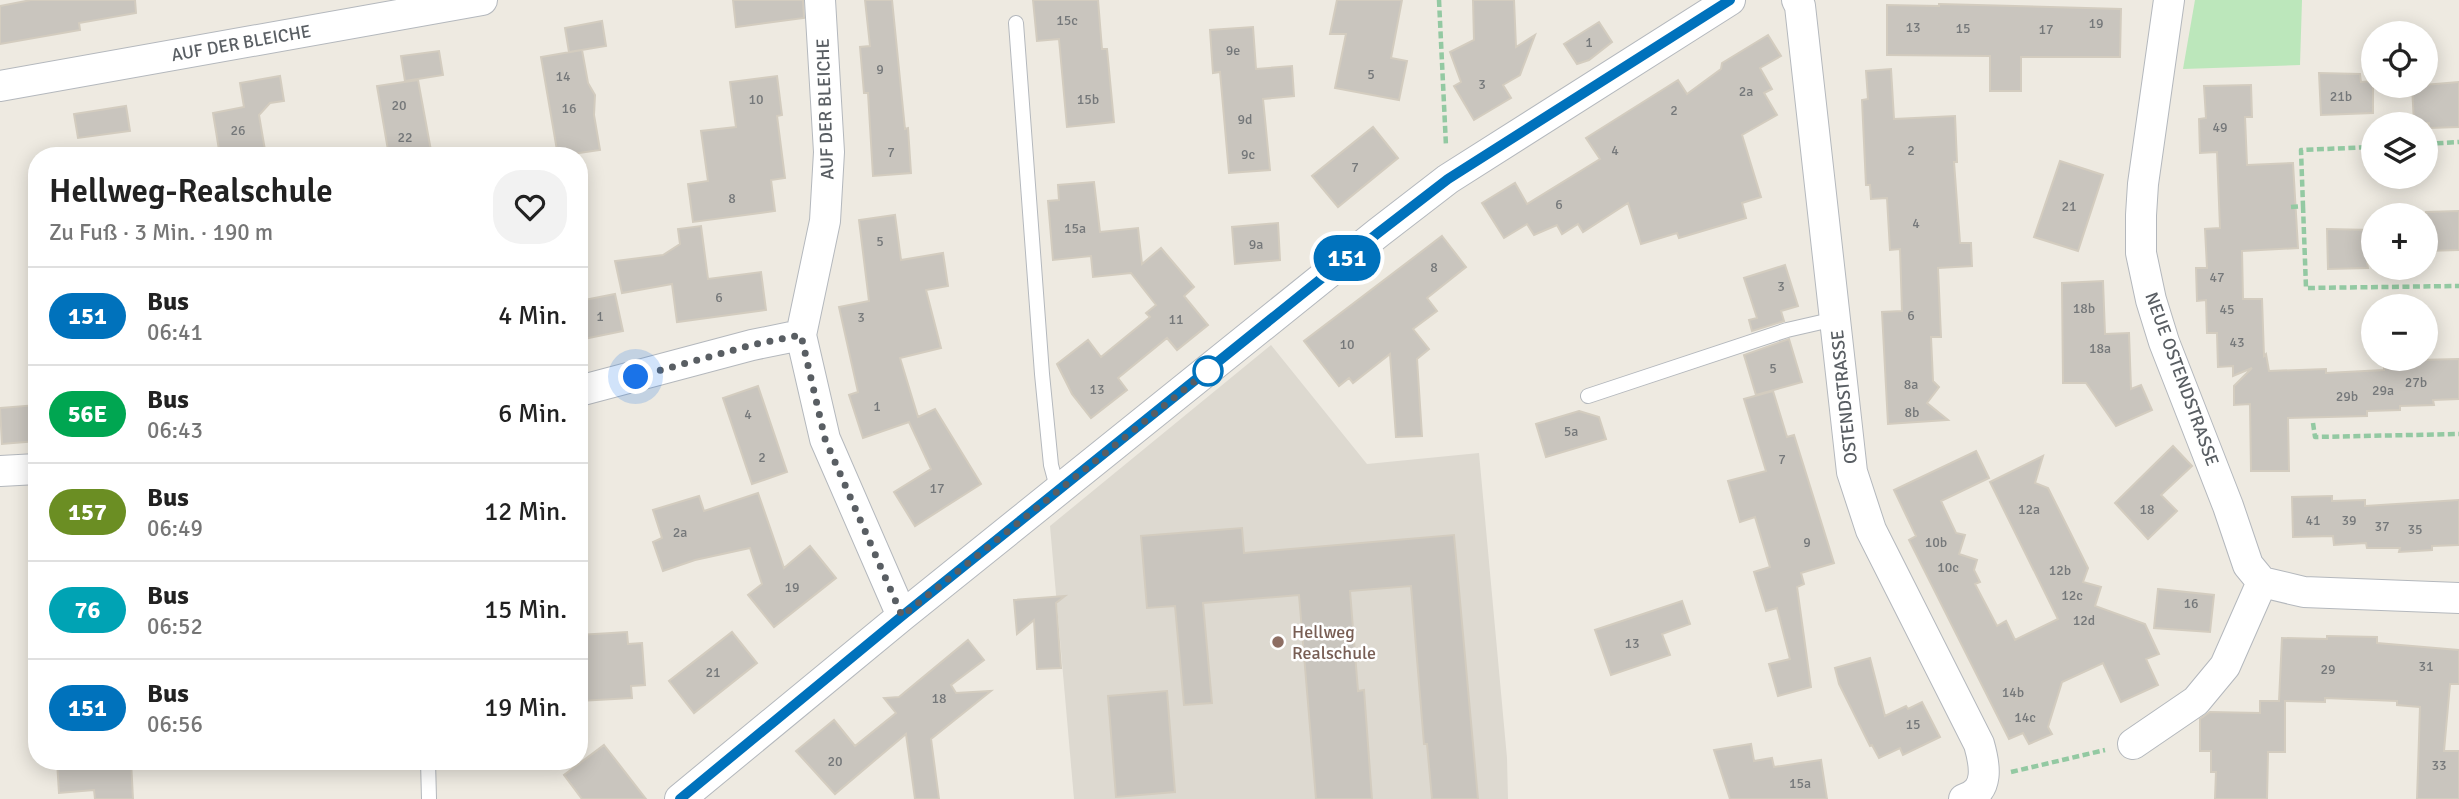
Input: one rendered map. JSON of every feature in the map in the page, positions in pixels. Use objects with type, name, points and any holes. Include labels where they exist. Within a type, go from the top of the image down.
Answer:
[{"type":"street","name":"AUF DER BLEICHE","points":[[0,86],[482,0]]},
{"type":"street","name":"AUF DER BLEICHE","points":[[820,0],[829,152],[825,221],[801,335],[825,439],[902,616]]},
{"type":"street","points":[[680,799],[902,616],[1367,241],[1448,179],[1730,0]]},
{"type":"street","name":"OSTENDSTRASSE","points":[[1797,0],[1800,6],[1852,472],[1871,530],[1979,744],[1984,761],[1984,776]]},
{"type":"street","name":"NEUE OSTENDSTRASSE","points":[[2169,0],[2143,184],[2141,253],[2164,342],[2248,565],[2262,582]]},
{"type":"street","points":[[588,389],[752,345],[801,335]]},
{"type":"street","points":[[0,471],[28,469]]},
{"type":"street","points":[[2133,744],[2196,701],[2225,666],[2262,582],[2304,592],[2459,598]]},
{"type":"street","points":[[1964,799],[1972,796],[1981,786],[1984,776]]},
{"type":"lane","points":[[1016,23],[1042,374],[1051,466],[1058,491]]},
{"type":"lane","points":[[1588,396],[1787,330],[1835,319]]},
{"type":"lane","points":[[428,770],[429,799]]},
{"type":"path","points":[[1439,0],[1448,179]]},
{"type":"path","points":[[2438,143],[2459,142]]},
{"type":"path","points":[[2361,148],[2301,150],[2306,288],[2459,286]]},
{"type":"path","points":[[2291,207],[2303,206]]},
{"type":"path","points":[[2313,423],[2315,437],[2459,434]]},
{"type":"path","points":[[1984,776],[2133,744]]},
{"type":"shaded area","name":"Hellweg Realschule","points":[[1271,345],[1367,464],[1479,453],[1507,758],[1508,799],[1074,799],[1050,526]]},
{"type":"green space","points":[[2195,0],[2302,0],[2300,65],[2183,69]]},
{"type":"building","points":[[31,0],[135,0],[136,13],[79,23],[80,30],[0,44],[0,6]]},
{"type":"building","points":[[733,0],[803,0],[804,18],[736,27]]},
{"type":"building","points":[[865,0],[892,0],[911,173],[873,176],[868,93],[864,93],[860,47],[870,46]]},
{"type":"building","points":[[1033,0],[1098,0],[1102,49],[1107,49],[1114,122],[1067,127],[1059,39],[1037,41]]},
{"type":"building","points":[[1337,0],[1402,0],[1391,58],[1407,61],[1399,100],[1335,88],[1346,34],[1330,34]]},
{"type":"building","points":[[1473,0],[1514,0],[1516,47],[1535,35],[1520,75],[1503,85],[1511,98],[1474,120],[1454,86],[1461,82],[1450,52],[1474,40]]},
{"type":"building","points":[[1887,5],[2121,9],[2120,57],[2021,57],[2021,91],[1990,91],[1990,56],[1887,55]]},
{"type":"building","points":[[602,21],[606,46],[569,52],[565,28]]},
{"type":"building","points":[[1599,22],[1612,42],[1589,60],[1577,64],[1564,44]]},
{"type":"building","points":[[1253,27],[1256,69],[1292,66],[1294,96],[1263,99],[1270,170],[1229,173],[1220,72],[1213,73],[1210,30]]},
{"type":"building","points":[[1768,35],[1781,56],[1760,68],[1772,89],[1764,93],[1777,115],[1742,135],[1761,197],[1742,203],[1746,218],[1679,238],[1677,233],[1641,244],[1628,203],[1583,232],[1578,224],[1562,234],[1557,225],[1534,235],[1527,224],[1504,238],[1482,203],[1515,183],[1527,204],[1600,159],[1586,138],[1678,80],[1687,94],[1721,69],[1722,63]]},
{"type":"building","points":[[582,50],[588,83],[595,95],[594,115],[600,150],[588,152],[588,147],[556,147],[541,57]]},
{"type":"building","points":[[439,51],[443,75],[405,81],[401,56]]},
{"type":"building","points":[[1891,69],[1894,119],[1955,116],[1957,162],[1954,162],[1960,243],[1971,243],[1972,266],[1938,268],[1941,337],[1931,337],[1933,381],[1939,387],[1927,403],[1948,420],[1888,424],[1882,312],[1902,311],[1900,249],[1890,250],[1887,198],[1871,199],[1870,185],[1866,185],[1862,100],[1868,99],[1866,71]]},
{"type":"building","points":[[2319,73],[2360,74],[2361,98],[2373,98],[2373,112],[2321,115]]},
{"type":"building","points":[[280,76],[284,101],[270,103],[259,115],[264,147],[219,147],[213,113],[244,107],[240,83]]},
{"type":"building","points":[[777,76],[782,115],[777,116],[785,178],[771,180],[775,211],[693,222],[688,184],[708,181],[701,131],[736,127],[730,82]]},
{"type":"building","points":[[418,80],[430,147],[387,147],[377,86]]},
{"type":"building","points":[[2459,82],[2459,127],[2438,128],[2438,112],[2413,112],[2413,98],[2438,98],[2438,84]]},
{"type":"building","points":[[2251,85],[2252,117],[2245,117],[2247,165],[2293,163],[2298,248],[2242,251],[2243,299],[2262,299],[2264,356],[2266,354],[2269,371],[2438,371],[2438,360],[2459,359],[2459,399],[2433,400],[2434,405],[2400,406],[2400,410],[2367,411],[2367,416],[2288,418],[2289,471],[2251,471],[2250,404],[2234,405],[2234,386],[2252,368],[2233,376],[2233,366],[2218,367],[2217,333],[2207,333],[2206,300],[2197,301],[2196,268],[2207,268],[2205,229],[2220,228],[2217,152],[2200,153],[2199,119],[2206,118],[2204,86]]},
{"type":"building","points":[[126,106],[130,131],[78,138],[74,114]]},
{"type":"building","points":[[1373,127],[1398,158],[1338,207],[1312,176]]},
{"type":"building","points":[[2060,161],[2103,175],[2078,251],[2034,237]]},
{"type":"building","points":[[1094,182],[1100,232],[1138,228],[1142,264],[1161,248],[1194,287],[1184,296],[1208,325],[1177,350],[1167,338],[1118,378],[1127,390],[1091,418],[1072,394],[1057,364],[1088,340],[1101,357],[1150,317],[1146,313],[1156,305],[1131,273],[1093,277],[1091,256],[1053,260],[1048,201],[1059,200],[1058,185]]},
{"type":"building","points":[[2459,211],[2459,250],[2438,251],[2438,212]]},
{"type":"building","points":[[895,215],[901,260],[943,253],[948,286],[926,290],[941,348],[900,358],[918,417],[935,409],[981,484],[915,526],[894,492],[931,469],[909,422],[863,438],[849,395],[858,392],[839,307],[869,301],[859,220]]},
{"type":"building","points":[[1278,223],[1280,260],[1235,264],[1232,227]]},
{"type":"building","points":[[701,226],[708,279],[761,272],[766,310],[677,322],[672,284],[622,293],[615,261],[663,255],[680,244],[678,229]]},
{"type":"building","points":[[2327,229],[2361,230],[2361,268],[2328,269]]},
{"type":"building","points":[[1442,236],[1466,267],[1427,298],[1437,311],[1413,329],[1429,349],[1417,359],[1422,436],[1396,437],[1390,354],[1353,383],[1349,378],[1339,386],[1304,341]]},
{"type":"building","points":[[1785,265],[1798,306],[1781,311],[1784,321],[1752,331],[1749,320],[1757,318],[1744,278]]},
{"type":"building","points":[[2103,281],[2105,334],[2129,333],[2131,389],[2141,385],[2152,410],[2116,426],[2086,383],[2063,383],[2062,283]]},
{"type":"building","points":[[615,294],[623,331],[588,338],[588,299]]},
{"type":"building","points":[[1789,339],[1802,382],[1756,395],[1744,355]]},
{"type":"building","points":[[758,386],[787,472],[752,484],[723,398]]},
{"type":"building","points":[[1773,391],[1787,437],[1794,435],[1834,563],[1801,573],[1804,584],[1797,587],[1811,687],[1778,696],[1769,664],[1790,659],[1777,608],[1766,611],[1754,572],[1770,567],[1755,517],[1740,522],[1728,481],[1766,471],[1744,399]]},
{"type":"building","points":[[28,406],[28,442],[2,444],[0,408]]},
{"type":"building","points":[[1579,411],[1599,417],[1606,439],[1546,457],[1536,424]]},
{"type":"building","points":[[2173,446],[2192,466],[2161,495],[2177,511],[2148,539],[2115,503]]},
{"type":"building","points":[[1976,451],[1989,478],[1941,501],[1956,533],[1965,535],[1959,554],[1977,560],[1974,570],[1980,582],[1975,584],[1997,626],[2006,621],[2015,640],[2058,619],[1990,482],[2043,456],[2035,483],[2048,488],[2088,568],[2083,582],[2101,587],[2095,606],[2145,624],[2159,654],[2146,659],[2158,685],[2121,702],[2103,663],[2062,682],[2048,727],[2052,734],[2029,744],[2023,733],[2009,739],[1909,540],[1916,536],[1894,490]]},
{"type":"building","points":[[758,493],[784,568],[810,546],[836,578],[774,627],[748,595],[762,584],[750,548],[695,560],[663,571],[653,542],[662,538],[653,510],[699,496],[704,511]]},
{"type":"building","points":[[2332,496],[2332,501],[2365,500],[2365,506],[2459,500],[2459,545],[2432,546],[2432,550],[2399,552],[2400,548],[2367,548],[2366,543],[2334,545],[2333,536],[2293,537],[2292,497]]},
{"type":"building","points":[[1242,528],[1244,553],[1454,535],[1478,799],[1432,799],[1427,744],[1424,744],[1411,586],[1350,591],[1358,691],[1364,690],[1372,799],[1316,799],[1299,595],[1203,603],[1212,703],[1184,705],[1175,606],[1147,608],[1141,536]]},
{"type":"building","points":[[2158,589],[2214,595],[2210,632],[2154,628]]},
{"type":"building","points":[[1065,596],[1056,603],[1061,668],[1037,669],[1034,620],[1017,634],[1014,600]]},
{"type":"building","points":[[1682,601],[1690,624],[1662,634],[1670,655],[1611,675],[1595,630]]},
{"type":"building","points":[[627,632],[628,644],[642,643],[645,685],[631,686],[632,698],[588,700],[588,634]]},
{"type":"building","points":[[732,632],[757,663],[694,713],[669,681]]},
{"type":"building","points":[[2327,636],[2377,637],[2377,643],[2459,650],[2459,684],[2450,684],[2444,751],[2459,751],[2459,799],[2417,799],[2420,707],[2397,705],[2397,701],[2325,698],[2325,702],[2285,701],[2285,752],[2268,752],[2267,799],[2215,799],[2216,772],[2211,772],[2211,751],[2200,751],[2200,719],[2210,712],[2260,713],[2260,701],[2279,701],[2282,638],[2327,639]]},
{"type":"building","points":[[968,640],[984,660],[951,685],[956,693],[991,691],[931,739],[939,799],[915,799],[906,734],[835,794],[796,751],[834,720],[855,746],[896,713],[884,698],[899,697]]},
{"type":"building","points":[[1870,658],[1885,716],[1922,702],[1940,737],[1903,755],[1900,748],[1879,758],[1872,745],[1870,746],[1839,684],[1835,668]]},
{"type":"building","points":[[1167,691],[1175,792],[1116,797],[1108,696]]},
{"type":"building","points":[[1751,744],[1754,761],[1772,758],[1774,767],[1821,760],[1827,799],[1730,799],[1714,750]]},
{"type":"building","points":[[604,745],[646,799],[582,799],[564,775],[571,770],[588,770],[588,757]]},
{"type":"building","points":[[58,770],[131,770],[133,799],[95,799],[94,790],[59,793]]},
{"type":"bus line","name":"151","points":[[680,799],[902,616],[1448,179],[1730,0]]},
{"type":"place","name":"Hellweg Realschule","points":[[1278,642]]},
{"type":"route","points":[[636,377],[752,345],[801,335],[825,439],[847,495],[902,616],[1210,369],[1208,371]]}]
